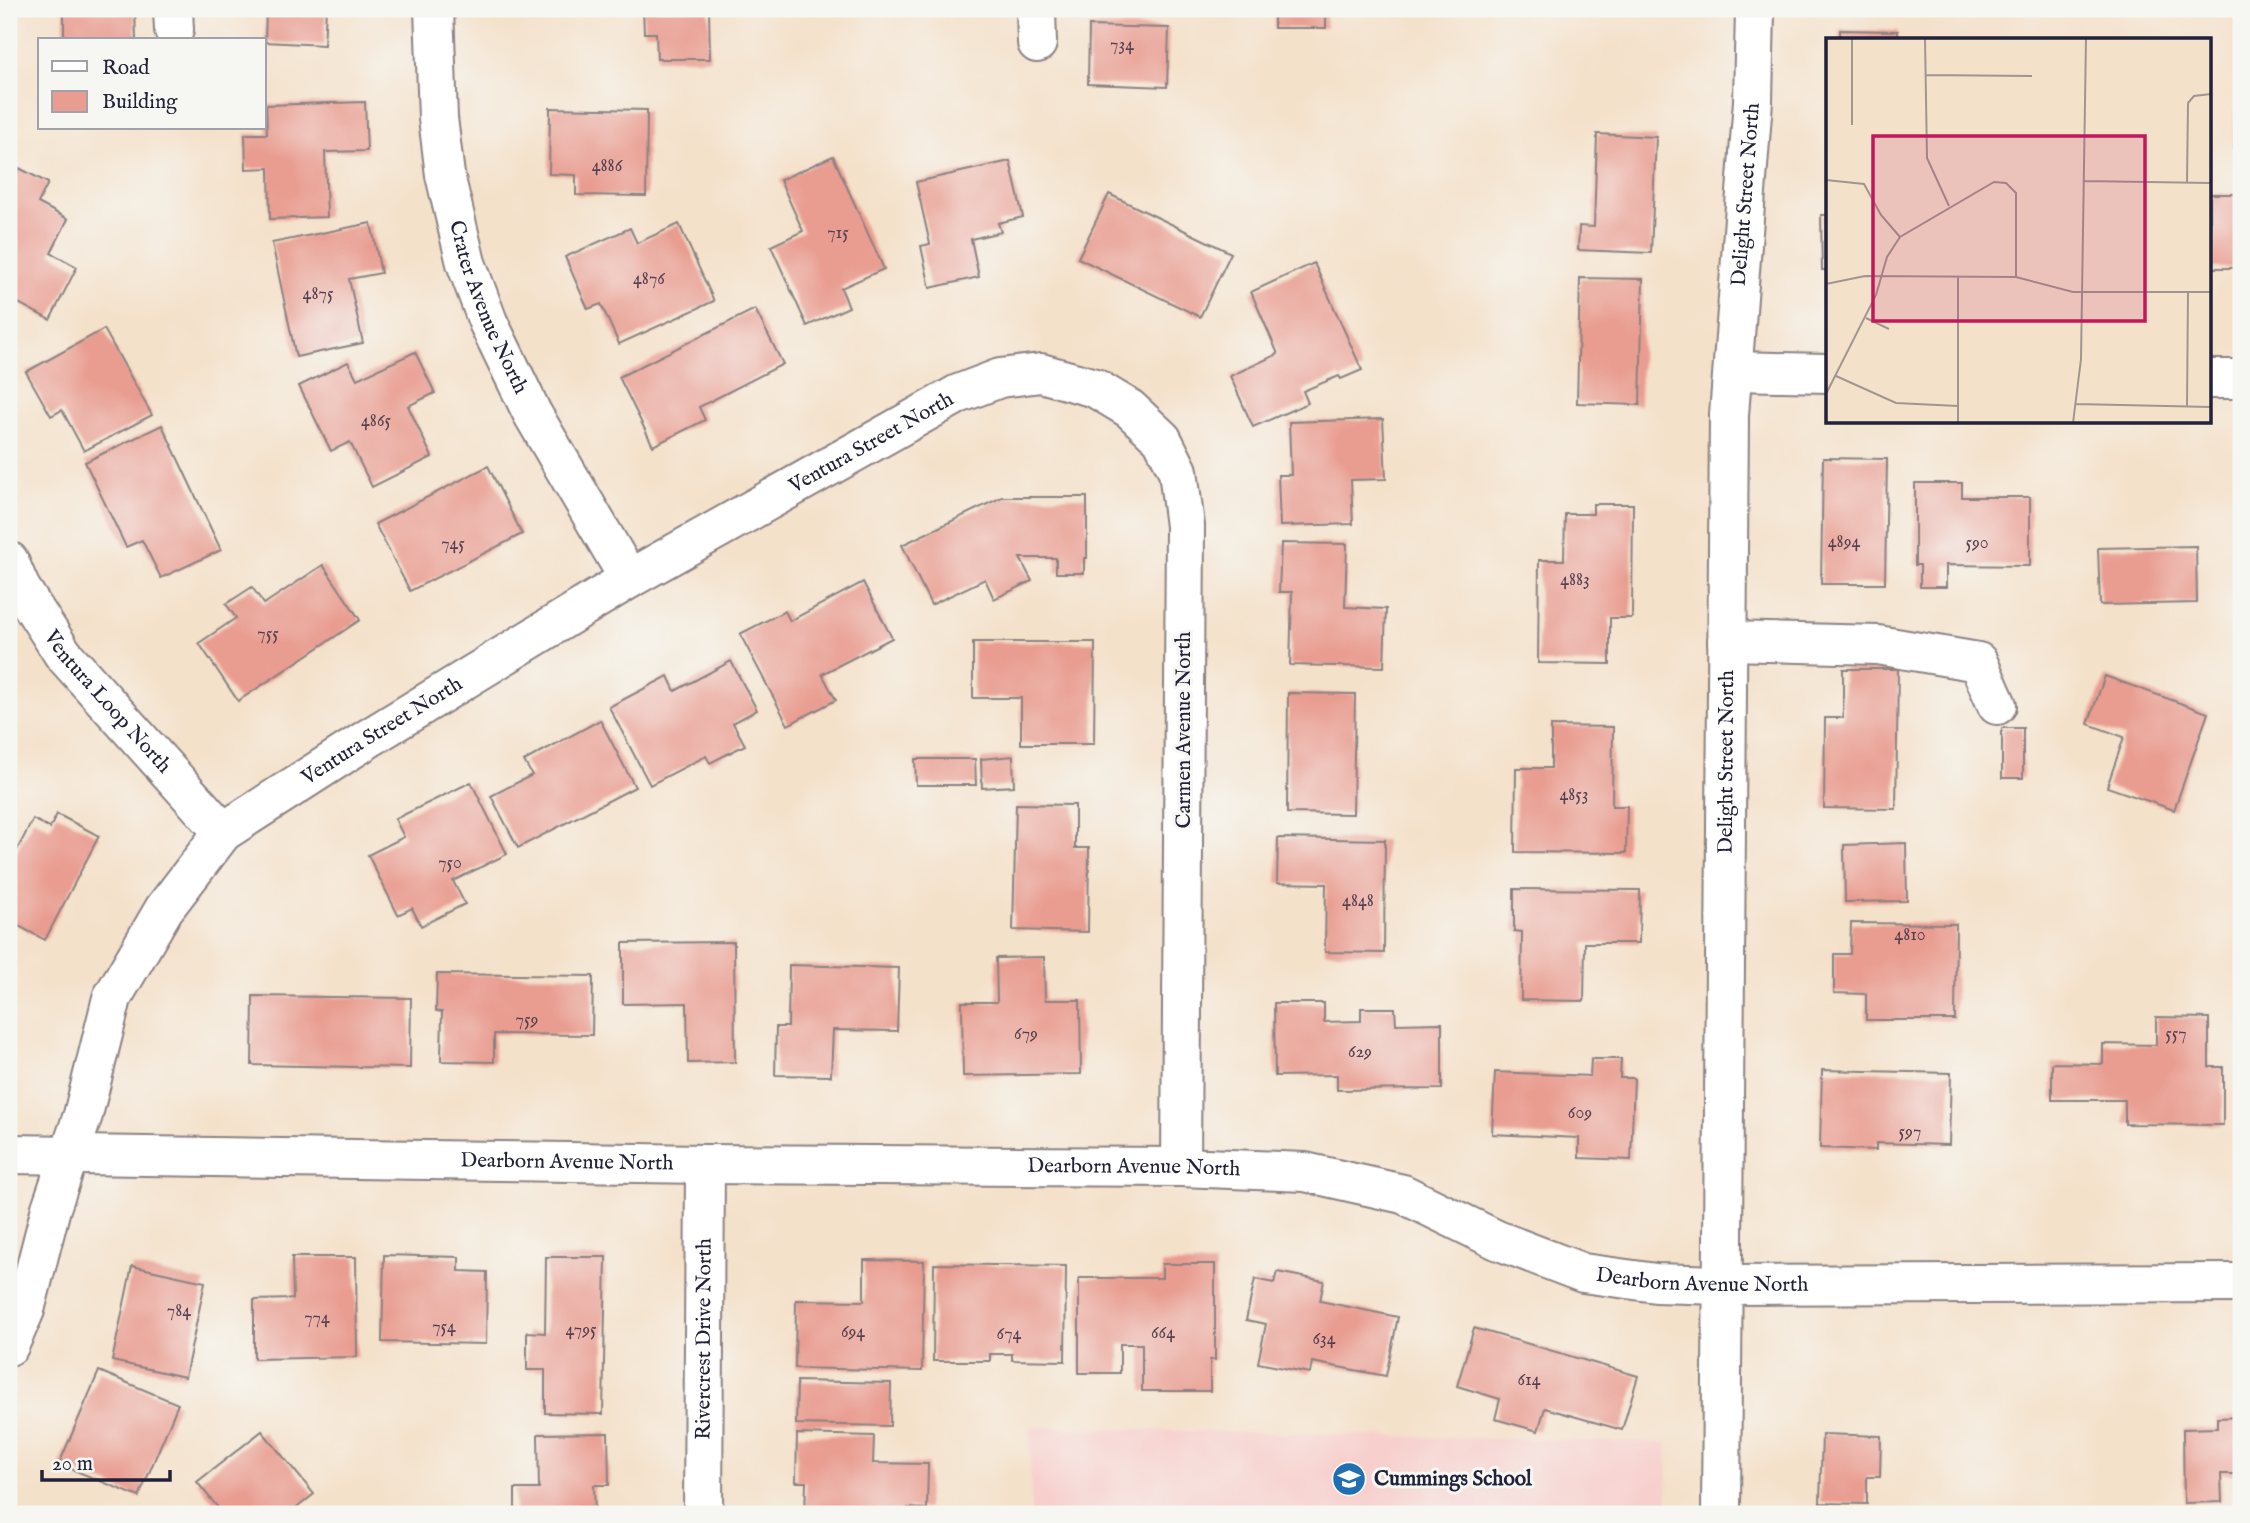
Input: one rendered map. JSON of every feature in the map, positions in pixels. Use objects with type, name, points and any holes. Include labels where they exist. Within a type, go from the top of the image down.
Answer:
[{"type":"street","name":"Crater Avenue North","points":[[434,9],[438,118],[445,175],[466,262],[488,322],[532,413],[629,579]]},
{"type":"street","name":"Delight Street North","points":[[1721,1514],[1729,415],[1755,66],[1755,9]]},
{"type":"street","points":[[1734,372],[1826,373]]},
{"type":"street","name":"Ventura Street North","points":[[9,1346],[25,1310],[51,1208],[83,1115],[112,998],[164,909],[223,832],[369,738],[629,579],[958,394],[1000,378],[1041,373]]},
{"type":"street","name":"Carmen Avenue North","points":[[1041,373],[1095,388],[1130,409],[1162,439],[1178,471],[1185,526],[1181,1167]]},
{"type":"street","points":[[2212,379],[2241,379]]},
{"type":"street","name":"Ventura Loop North","points":[[9,561],[20,587],[63,654],[223,832]]},
{"type":"street","points":[[1727,641],[1878,645],[1978,662],[1997,705]]},
{"type":"street","name":"Dearborn Avenue North","points":[[9,1154],[705,1164],[1181,1167],[1306,1172],[1403,1194],[1497,1240],[1583,1273],[1656,1283],[2241,1283]]},
{"type":"street","name":"Rivercrest Drive North","points":[[703,1514],[705,1164]]},
{"type":"shaded area","name":"Cummings School","points":[[1030,1427],[1667,1443],[1668,1514],[1031,1514]]},
{"type":"building","points":[[64,9],[135,9],[136,38],[64,38]]},
{"type":"building","points":[[266,9],[326,9],[324,45],[266,42]]},
{"type":"building","points":[[643,9],[709,9],[710,59],[657,59],[656,33],[644,33]]},
{"type":"building","points":[[1274,9],[1326,9],[1326,28],[1274,28]]},
{"type":"building","points":[[1089,26],[1169,28],[1167,87],[1088,84]]},
{"type":"building","points":[[1840,30],[1898,31],[1898,38],[1840,38]]},
{"type":"building","points":[[365,102],[367,151],[325,152],[327,217],[270,219],[269,168],[246,169],[245,134],[267,134],[266,105]]},
{"type":"building","points":[[550,108],[647,110],[646,196],[576,195],[576,175],[549,174]]},
{"type":"building","points":[[2235,111],[2241,111],[2241,157],[2234,157]]},
{"type":"building","points":[[1597,134],[1656,137],[1651,253],[1578,250],[1579,226],[1594,227]]},
{"type":"building","points":[[833,156],[884,269],[841,288],[849,307],[807,326],[771,246],[803,231],[780,180]]},
{"type":"building","points":[[1010,161],[1023,217],[998,223],[1001,232],[971,239],[979,277],[930,288],[921,246],[930,244],[916,182]]},
{"type":"building","points":[[19,168],[48,183],[38,203],[68,219],[51,253],[77,267],[50,320],[9,298],[9,188]]},
{"type":"building","points":[[1109,194],[1231,253],[1200,317],[1078,258]]},
{"type":"building","points":[[2212,194],[2241,194],[2241,268],[2212,268]]},
{"type":"building","points":[[1821,215],[1826,215],[1826,270],[1822,270]]},
{"type":"building","points":[[371,223],[381,273],[349,279],[363,343],[296,357],[272,243]]},
{"type":"building","points":[[679,224],[714,301],[619,344],[601,304],[588,309],[565,257],[630,228],[637,243]]},
{"type":"building","points":[[1314,263],[1362,370],[1303,391],[1308,403],[1253,427],[1230,376],[1278,354],[1251,292]]},
{"type":"building","points":[[1580,278],[1643,279],[1640,405],[1577,403]]},
{"type":"building","points":[[755,309],[783,364],[699,407],[705,420],[653,446],[619,377]]},
{"type":"building","points":[[104,329],[152,415],[84,451],[62,410],[51,416],[26,372]]},
{"type":"building","points":[[415,352],[435,393],[408,406],[432,457],[372,487],[350,442],[331,451],[299,386],[348,362],[357,379]]},
{"type":"building","points":[[1383,419],[1386,479],[1351,480],[1353,524],[1280,526],[1278,475],[1291,475],[1289,422]]},
{"type":"building","points":[[162,425],[221,550],[161,578],[142,540],[126,547],[85,462]]},
{"type":"building","points":[[1823,458],[1887,459],[1885,584],[1821,584]]},
{"type":"building","points":[[488,466],[522,534],[410,591],[375,524]]},
{"type":"building","points":[[1915,483],[1962,483],[1962,497],[2030,497],[2030,566],[1946,565],[1946,587],[1920,587],[1920,565],[1915,565]]},
{"type":"building","points":[[1002,497],[1087,497],[1087,558],[1084,558],[1084,573],[1056,573],[1056,558],[1020,558],[1032,581],[994,599],[985,579],[931,605],[902,545]]},
{"type":"building","points":[[1593,504],[1633,504],[1632,618],[1610,618],[1610,664],[1538,663],[1539,560],[1564,560],[1565,514],[1593,514]]},
{"type":"building","points":[[1281,543],[1347,544],[1345,607],[1386,609],[1384,667],[1290,665],[1292,592],[1279,592]]},
{"type":"building","points":[[2196,546],[2197,603],[2100,605],[2098,548]]},
{"type":"building","points":[[323,565],[360,620],[238,701],[199,643],[236,618],[226,604],[252,587],[264,604]]},
{"type":"building","points":[[863,582],[892,638],[822,674],[836,700],[788,725],[740,634],[785,611],[790,621]]},
{"type":"building","points":[[973,642],[1095,642],[1094,744],[1021,744],[1021,698],[973,698]]},
{"type":"building","points":[[731,661],[757,710],[733,723],[745,745],[710,763],[706,756],[650,785],[609,707],[668,676],[675,691]]},
{"type":"building","points":[[1843,669],[1898,669],[1896,809],[1824,808],[1825,718],[1843,718]]},
{"type":"building","points":[[2105,676],[2208,713],[2174,810],[2107,787],[2124,737],[2088,724]]},
{"type":"building","points":[[1288,693],[1355,694],[1353,814],[1287,813]]},
{"type":"building","points":[[600,720],[635,787],[518,848],[491,796],[532,775],[524,761]]},
{"type":"building","points":[[1551,726],[1613,727],[1612,806],[1627,806],[1626,853],[1515,852],[1516,768],[1551,768]]},
{"type":"building","points":[[2002,728],[2023,728],[2023,778],[2002,778]]},
{"type":"building","points":[[1013,756],[1014,786],[982,788],[981,759]]},
{"type":"building","points":[[915,759],[975,759],[976,785],[916,785]]},
{"type":"building","points":[[471,782],[507,854],[453,881],[465,904],[421,926],[412,908],[398,915],[368,855],[404,837],[395,819]]},
{"type":"building","points":[[1016,804],[1075,805],[1075,848],[1089,848],[1088,932],[1013,930]]},
{"type":"building","points":[[57,814],[99,836],[45,940],[9,921],[9,866],[33,819],[50,828]]},
{"type":"building","points":[[1278,838],[1385,840],[1384,953],[1325,952],[1326,884],[1277,883]]},
{"type":"building","points":[[1906,843],[1907,901],[1845,902],[1844,845]]},
{"type":"building","points":[[1514,889],[1640,890],[1639,943],[1585,943],[1584,1001],[1521,1000],[1522,932],[1514,931]]},
{"type":"building","points":[[1851,923],[1956,924],[1955,1020],[1866,1020],[1866,994],[1834,993],[1834,954],[1850,954]]},
{"type":"building","points":[[734,942],[735,1062],[688,1063],[687,1003],[623,1004],[623,943]]},
{"type":"building","points":[[1044,957],[1045,1000],[1080,1000],[1081,1074],[963,1076],[962,1002],[997,1002],[996,958]]},
{"type":"building","points":[[789,965],[899,968],[897,1031],[833,1030],[831,1076],[775,1075],[776,1027],[788,1027]]},
{"type":"building","points":[[437,974],[593,976],[592,1035],[494,1034],[494,1062],[441,1061],[442,1012],[436,1011]]},
{"type":"building","points":[[253,996],[411,998],[410,1068],[252,1065]]},
{"type":"building","points":[[1274,1003],[1324,1003],[1324,1022],[1361,1021],[1361,1008],[1395,1008],[1396,1024],[1442,1023],[1442,1089],[1337,1090],[1337,1075],[1275,1076]]},
{"type":"building","points":[[2156,1017],[2209,1018],[2209,1067],[2223,1067],[2223,1125],[2125,1124],[2125,1100],[2052,1100],[2052,1063],[2103,1064],[2103,1044],[2156,1045]]},
{"type":"building","points":[[1591,1059],[1621,1059],[1620,1078],[1634,1078],[1631,1160],[1579,1158],[1579,1138],[1492,1134],[1495,1072],[1590,1076]]},
{"type":"building","points":[[1822,1070],[1951,1073],[1949,1145],[1876,1143],[1876,1150],[1820,1148]]},
{"type":"building","points":[[384,1255],[459,1257],[459,1271],[487,1272],[486,1344],[382,1342]]},
{"type":"building","points":[[292,1257],[356,1257],[357,1357],[254,1359],[254,1300],[293,1299]]},
{"type":"building","points":[[546,1257],[606,1257],[603,1414],[545,1413],[545,1370],[527,1370],[527,1332],[545,1333]]},
{"type":"building","points":[[864,1260],[924,1261],[922,1371],[795,1368],[796,1300],[864,1301]]},
{"type":"building","points":[[934,1264],[1066,1266],[1065,1361],[1012,1360],[1012,1354],[990,1354],[990,1361],[933,1361]]},
{"type":"building","points":[[1162,1264],[1215,1264],[1215,1360],[1210,1360],[1210,1391],[1142,1391],[1142,1344],[1120,1344],[1120,1373],[1079,1373],[1079,1278],[1162,1278]]},
{"type":"building","points":[[132,1266],[205,1282],[185,1377],[112,1361]]},
{"type":"building","points":[[1277,1272],[1324,1281],[1320,1301],[1398,1317],[1386,1376],[1312,1362],[1310,1373],[1258,1363],[1266,1324],[1246,1320],[1255,1279],[1274,1283]]},
{"type":"building","points":[[1474,1328],[1638,1376],[1622,1430],[1545,1408],[1538,1431],[1495,1419],[1500,1399],[1457,1386]]},
{"type":"building","points":[[99,1371],[178,1404],[139,1497],[59,1464]]},
{"type":"building","points":[[797,1381],[891,1383],[890,1426],[796,1424]]},
{"type":"building","points":[[2241,1417],[2241,1474],[2221,1474],[2222,1502],[2184,1503],[2183,1429],[2217,1428],[2217,1418]]},
{"type":"building","points":[[262,1431],[314,1494],[289,1514],[223,1514],[197,1482]]},
{"type":"building","points":[[608,1433],[609,1485],[594,1485],[595,1514],[515,1514],[515,1489],[539,1489],[538,1434]]},
{"type":"building","points":[[797,1434],[874,1436],[873,1463],[928,1464],[927,1509],[908,1508],[908,1514],[805,1514],[806,1482],[796,1482]]},
{"type":"building","points":[[1822,1434],[1881,1436],[1880,1477],[1867,1477],[1867,1504],[1820,1503]]},
{"type":"place","name":"Cummings School","points":[[1349,1479]]}]
